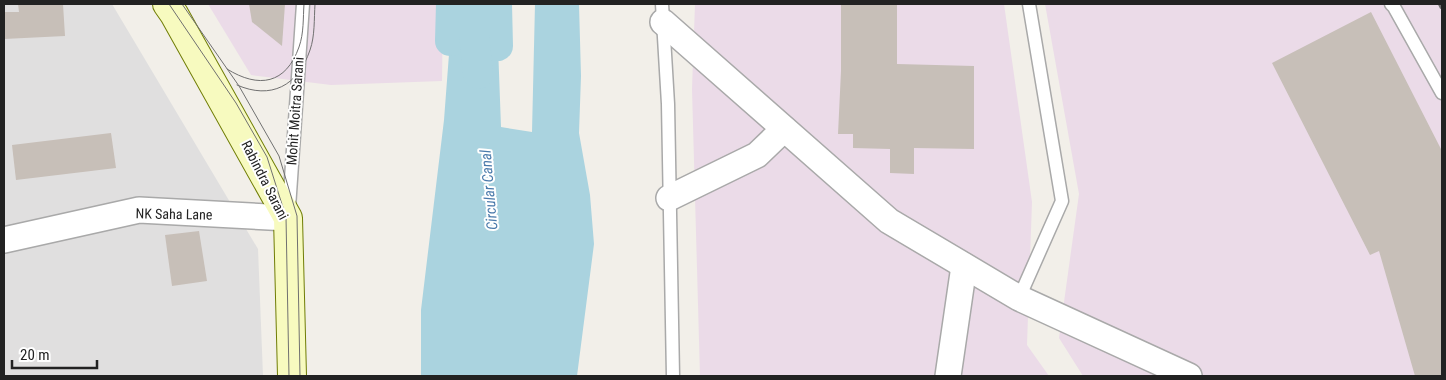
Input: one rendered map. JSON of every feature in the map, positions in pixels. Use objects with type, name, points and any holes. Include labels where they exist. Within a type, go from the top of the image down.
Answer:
[{"type":"main road","name":"Rabindra Sarani","points":[[167,4],[288,218],[292,376]]},
{"type":"street","points":[[662,13],[784,129],[889,221],[1019,298],[1190,376]]},
{"type":"street","points":[[669,198],[756,155],[784,129]]},
{"type":"street","name":"NK Saha Lane","points":[[4,240],[139,210],[288,218]]},
{"type":"street","points":[[948,376],[964,266]]},
{"type":"lane","name":"Mohit Moitra Sarani","points":[[288,218],[303,4]]},
{"type":"lane","points":[[1019,298],[1062,201],[1029,4]]},
{"type":"lane","points":[[1391,4],[1442,92]]},
{"type":"lane","points":[[662,13],[668,104],[673,376]]},
{"type":"shaded area","points":[[4,4],[112,4],[258,249],[263,376],[4,376]]},
{"type":"shaded area","points":[[208,4],[443,4],[442,81],[331,85],[251,75]]},
{"type":"shaded area","points":[[695,4],[1004,4],[1032,202],[1027,345],[1049,376],[700,376],[692,89]]},
{"type":"shaded area","points":[[1045,4],[1442,4],[1442,376],[1083,376],[1059,338],[1079,194]]},
{"type":"water","points":[[535,4],[579,4],[581,76],[579,133],[590,195],[594,244],[577,376],[421,376],[421,310],[444,120],[450,41],[474,33],[498,46],[501,127],[532,132]]},
{"type":"building","points":[[18,4],[63,4],[65,36],[4,39],[4,12],[19,12]]},
{"type":"building","points":[[249,4],[285,4],[282,46],[252,22]]},
{"type":"building","points":[[841,4],[897,4],[897,64],[974,66],[974,149],[914,148],[914,174],[890,173],[890,149],[853,148],[853,134],[838,134],[841,71]]},
{"type":"building","points":[[1371,12],[1442,151],[1442,376],[1415,376],[1379,251],[1370,255],[1272,63]]},
{"type":"building","points":[[111,133],[116,168],[16,180],[12,145]]},
{"type":"building","points":[[199,231],[207,281],[172,286],[165,235]]},
{"type":"waterway","name":"Circular Canal","points":[[451,4],[450,41],[474,33],[498,46],[497,4]]},
{"type":"waterway","name":"Circular Canal","points":[[474,4],[474,33],[478,74]]},
{"type":"tram line","points":[[169,4],[236,103],[267,157],[286,217],[289,376]]},
{"type":"tram line","points":[[182,4],[239,86],[279,156],[297,216],[300,376]]},
{"type":"tram line","points":[[227,69],[239,75],[260,81],[270,79],[287,69],[301,42],[304,4]]},
{"type":"tram line","points":[[237,85],[261,91],[282,87],[291,81],[305,62],[312,45],[315,4]]},
{"type":"railway","points":[[1440,4],[1442,8]]}]
